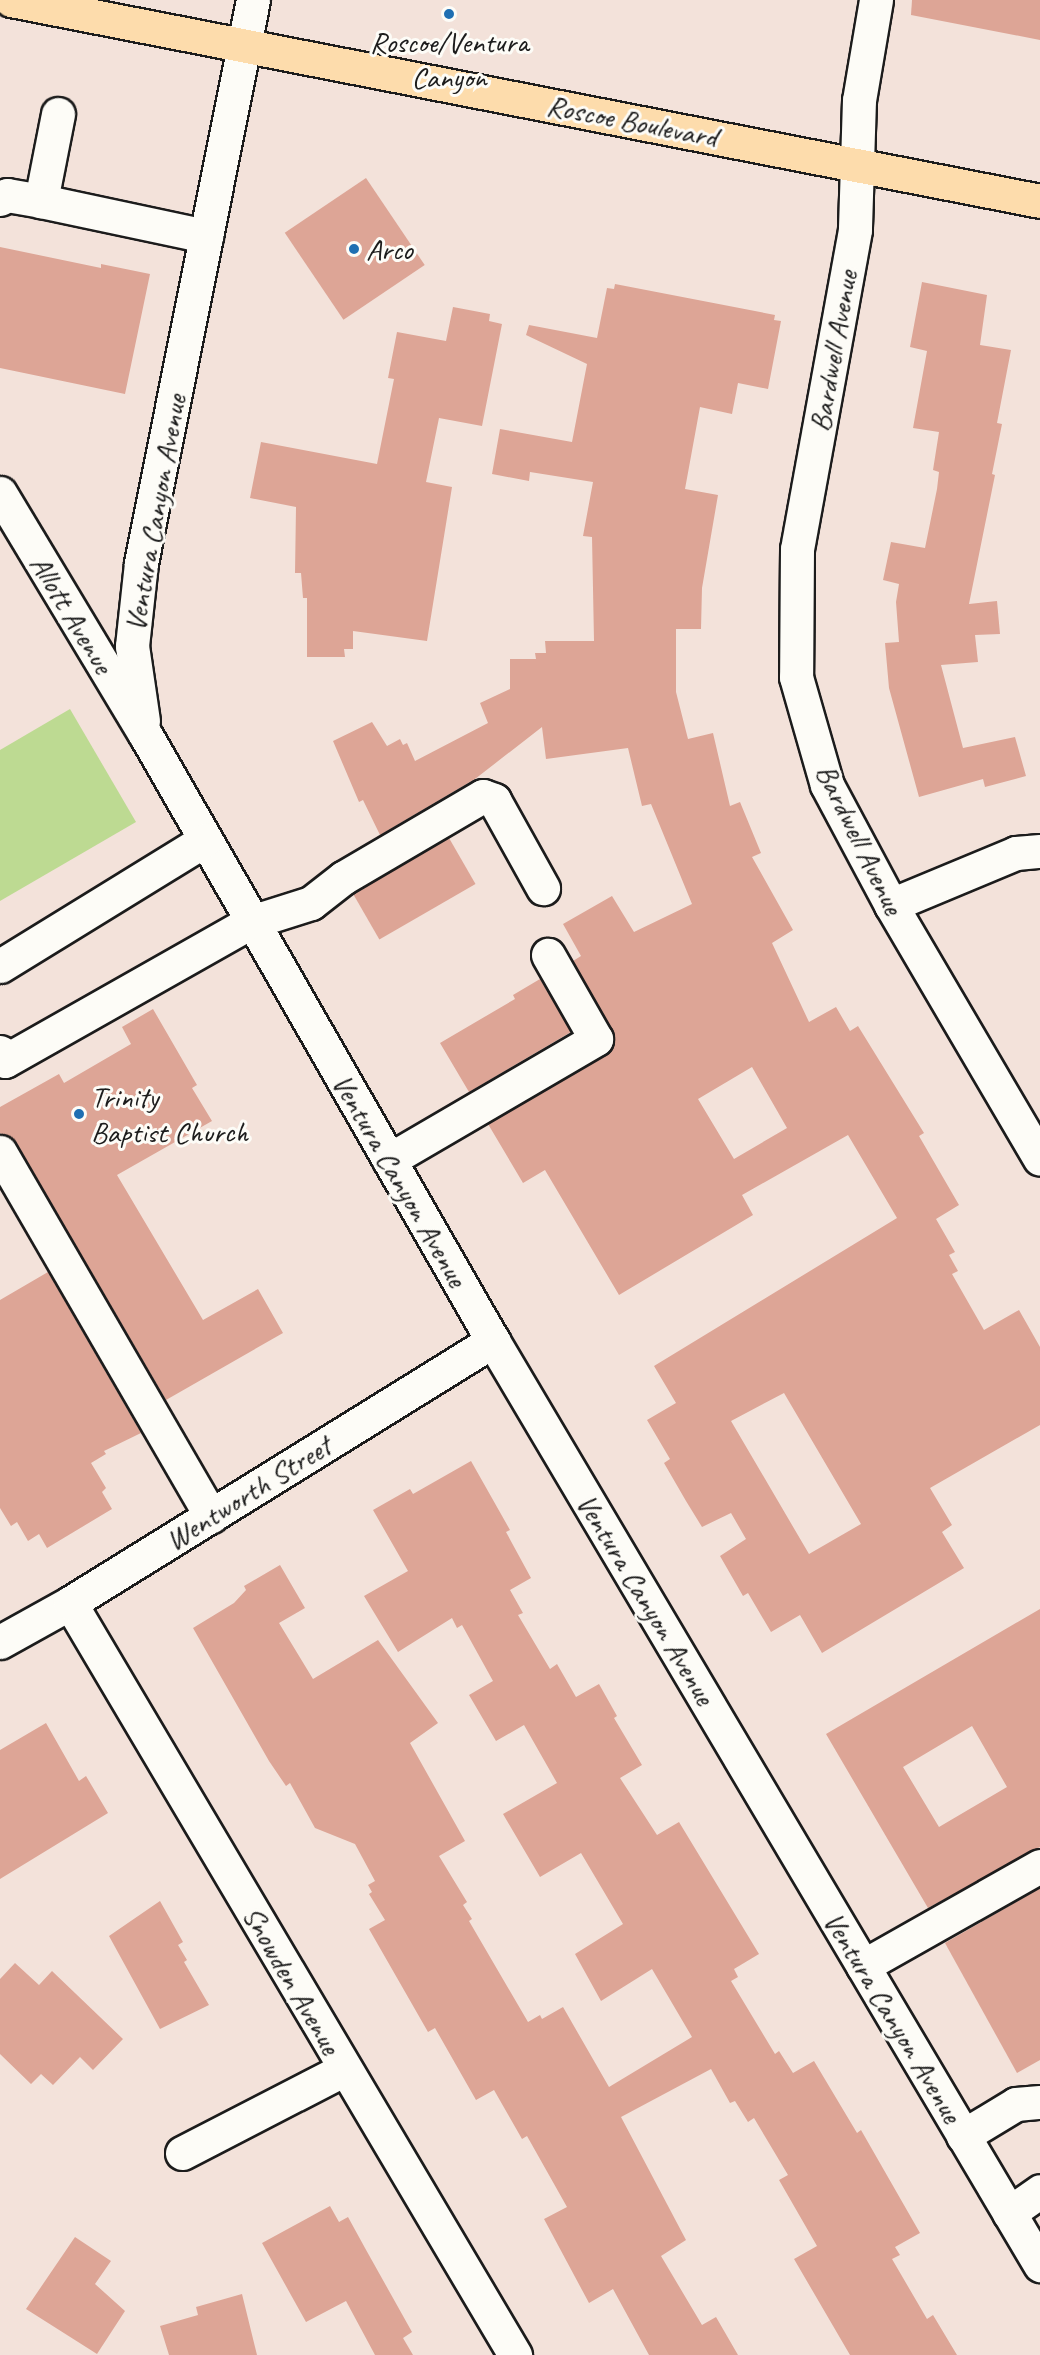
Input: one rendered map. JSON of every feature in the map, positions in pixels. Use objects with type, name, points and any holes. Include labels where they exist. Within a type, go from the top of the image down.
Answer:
[{"type":"main road","name":"Roscoe Boulevard","points":[[11,0],[1040,201]]},
{"type":"street","name":"Ventura Canyon Avenue","points":[[253,0],[141,563],[132,646],[145,734],[493,1341],[1040,2265]]},
{"type":"street","name":"Bardwell Avenue","points":[[876,0],[859,93],[854,238],[797,549],[796,677],[827,785],[891,905],[1040,1159]]},
{"type":"street","points":[[41,201],[58,114]]},
{"type":"street","points":[[0,199],[7,195],[41,201],[206,236]]},
{"type":"street","name":"Allott Avenue","points":[[0,493],[8,527],[145,734]]},
{"type":"street","points":[[2,1063],[251,922],[311,903],[344,878],[483,796],[494,800],[543,888]]},
{"type":"street","points":[[0,966],[205,840]]},
{"type":"street","points":[[891,905],[1016,853],[1040,851]]},
{"type":"street","points":[[389,1160],[596,1039],[548,955]]},
{"type":"street","points":[[0,1152],[211,1516]]},
{"type":"street","name":"Wentworth Street","points":[[2,1636],[70,1603],[493,1341]]},
{"type":"street","name":"Snowden Avenue","points":[[70,1603],[515,2355]]},
{"type":"street","points":[[863,1966],[1040,1866]]},
{"type":"street","points":[[182,2153],[345,2069]]},
{"type":"street","points":[[963,2136],[1016,2104],[1040,2102]]},
{"type":"street","points":[[1009,2213],[1040,2191]]},
{"type":"green space","points":[[70,709],[136,822],[0,901],[0,750]]},
{"type":"building","points":[[912,0],[1040,0],[1040,40],[911,15]]},
{"type":"building","name":"Arco","points":[[366,178],[425,265],[343,320],[285,233]]},
{"type":"building","points":[[0,247],[101,268],[101,264],[150,274],[125,394],[0,368]]},
{"type":"building","points":[[922,282],[987,295],[980,345],[1011,350],[997,423],[1002,424],[992,474],[995,475],[969,604],[997,601],[1000,634],[975,635],[978,662],[941,665],[963,748],[1015,737],[1026,776],[985,787],[983,779],[919,797],[889,688],[885,643],[899,642],[896,602],[899,584],[883,580],[891,542],[925,548],[937,489],[939,472],[933,470],[939,432],[913,428],[927,351],[910,347]]},
{"type":"building","points":[[615,284],[775,315],[774,320],[781,321],[768,389],[738,383],[732,414],[700,407],[685,489],[718,495],[702,588],[701,629],[676,629],[676,692],[688,739],[713,733],[730,806],[740,802],[761,853],[752,857],[793,930],[772,943],[809,1022],[836,1007],[850,1031],[858,1026],[924,1133],[919,1136],[959,1205],[936,1219],[955,1252],[949,1255],[958,1271],[952,1274],[984,1330],[1019,1310],[1040,1347],[1040,1425],[930,1488],[952,1525],[942,1532],[964,1568],[822,1653],[800,1615],[771,1632],[748,1593],[743,1596],[720,1556],[746,1539],[731,1513],[702,1527],[686,1501],[664,1463],[670,1459],[647,1420],[676,1403],[654,1366],[897,1218],[848,1135],[742,1195],[753,1215],[619,1295],[545,1170],[523,1183],[488,1124],[612,1048],[612,1030],[573,961],[581,956],[563,924],[612,896],[634,932],[692,904],[651,804],[642,806],[628,748],[546,759],[542,727],[475,779],[380,835],[363,800],[359,802],[333,741],[372,722],[387,746],[400,739],[403,745],[407,743],[415,761],[488,723],[480,703],[510,689],[510,659],[536,659],[535,653],[546,653],[545,641],[594,641],[592,537],[583,536],[593,482],[530,472],[529,481],[492,474],[500,429],[572,442],[587,364],[526,335],[529,325],[597,338],[607,288],[614,289]],"holes":[[[752,1067],[787,1128],[734,1159],[698,1099]],[[784,1393],[861,1524],[809,1554],[731,1421]]]},
{"type":"building","points":[[453,307],[490,314],[489,321],[502,324],[482,426],[439,418],[426,482],[452,487],[427,641],[353,631],[353,649],[344,649],[345,657],[307,657],[307,598],[303,598],[301,573],[295,573],[296,507],[250,498],[261,442],[377,464],[394,379],[388,378],[397,332],[446,341]]},
{"type":"building","points":[[449,838],[475,884],[379,939],[353,894]]},
{"type":"building","points":[[540,979],[571,1032],[469,1092],[440,1043],[515,999],[513,995]]},
{"type":"building","points":[[153,1009],[197,1085],[192,1088],[212,1121],[117,1175],[203,1320],[258,1289],[283,1333],[166,1400],[16,1143],[0,1133],[0,1107],[59,1074],[64,1083],[131,1044],[122,1027]]},
{"type":"building","points":[[48,1272],[141,1433],[104,1451],[106,1454],[91,1463],[106,1488],[102,1492],[112,1509],[47,1548],[39,1534],[28,1541],[17,1522],[11,1526],[0,1508],[0,1300]]},
{"type":"building","points":[[471,1461],[510,1530],[506,1532],[531,1578],[510,1590],[523,1613],[518,1615],[550,1669],[557,1664],[576,1697],[599,1684],[617,1716],[614,1718],[642,1765],[620,1778],[657,1835],[679,1822],[759,1954],[734,1969],[738,1977],[731,1981],[775,2054],[779,2051],[793,2073],[814,2061],[857,2133],[861,2130],[920,2233],[895,2247],[900,2255],[892,2259],[927,2319],[933,2315],[957,2355],[850,2355],[794,2259],[817,2246],[779,2180],[788,2175],[754,2118],[748,2122],[735,2101],[730,2103],[711,2069],[621,2117],[686,2240],[661,2256],[702,2325],[716,2317],[738,2355],[649,2355],[613,2289],[589,2303],[544,2219],[567,2207],[527,2136],[522,2139],[494,2090],[476,2100],[435,2028],[428,2032],[369,1929],[385,1920],[369,1894],[372,1892],[368,1885],[375,1881],[355,1844],[315,1828],[290,1783],[286,1786],[269,1761],[193,1628],[234,1603],[246,1590],[244,1586],[280,1565],[305,1608],[279,1623],[313,1679],[378,1640],[438,1723],[410,1743],[465,1841],[439,1856],[467,1902],[463,1905],[472,1919],[469,1921],[528,2022],[540,2015],[542,2019],[563,2007],[609,2087],[692,2037],[652,1969],[601,2001],[575,1954],[623,1924],[581,1853],[540,1877],[503,1814],[557,1783],[524,1725],[496,1741],[469,1695],[493,1681],[462,1625],[457,1628],[452,1618],[398,1652],[364,1596],[408,1571],[373,1510],[410,1489],[413,1494]]},
{"type":"building","points":[[1040,1609],[1040,1847],[928,1908],[826,1734]],"holes":[[[972,1726],[1007,1787],[939,1827],[903,1767]]]},
{"type":"building","points":[[46,1723],[79,1781],[86,1776],[108,1813],[0,1879],[0,1750]]},
{"type":"building","points":[[1040,1888],[1040,2060],[1017,2073],[945,1943]]},
{"type":"building","points":[[160,1901],[183,1942],[178,1945],[187,1960],[184,1962],[209,2005],[160,2029],[109,1936]]},
{"type":"building","points":[[15,1963],[39,1985],[52,1971],[123,2039],[93,2070],[80,2057],[53,2085],[41,2074],[31,2084],[0,2054],[0,1979]]},
{"type":"building","points":[[330,2206],[339,2222],[348,2217],[412,2332],[403,2338],[413,2355],[375,2355],[346,2301],[306,2322],[262,2243]]},
{"type":"building","points":[[75,2237],[111,2261],[95,2284],[125,2311],[97,2354],[26,2309]]},
{"type":"building","points":[[242,2294],[257,2355],[169,2355],[160,2326],[198,2315],[196,2307]]},
{"type":"place","name":"Roscoe/Ventura Canyon","points":[[449,14]]},
{"type":"place","name":"Arco","points":[[354,249]]},
{"type":"place","name":"Trinity Baptist Church","points":[[79,1114]]}]
